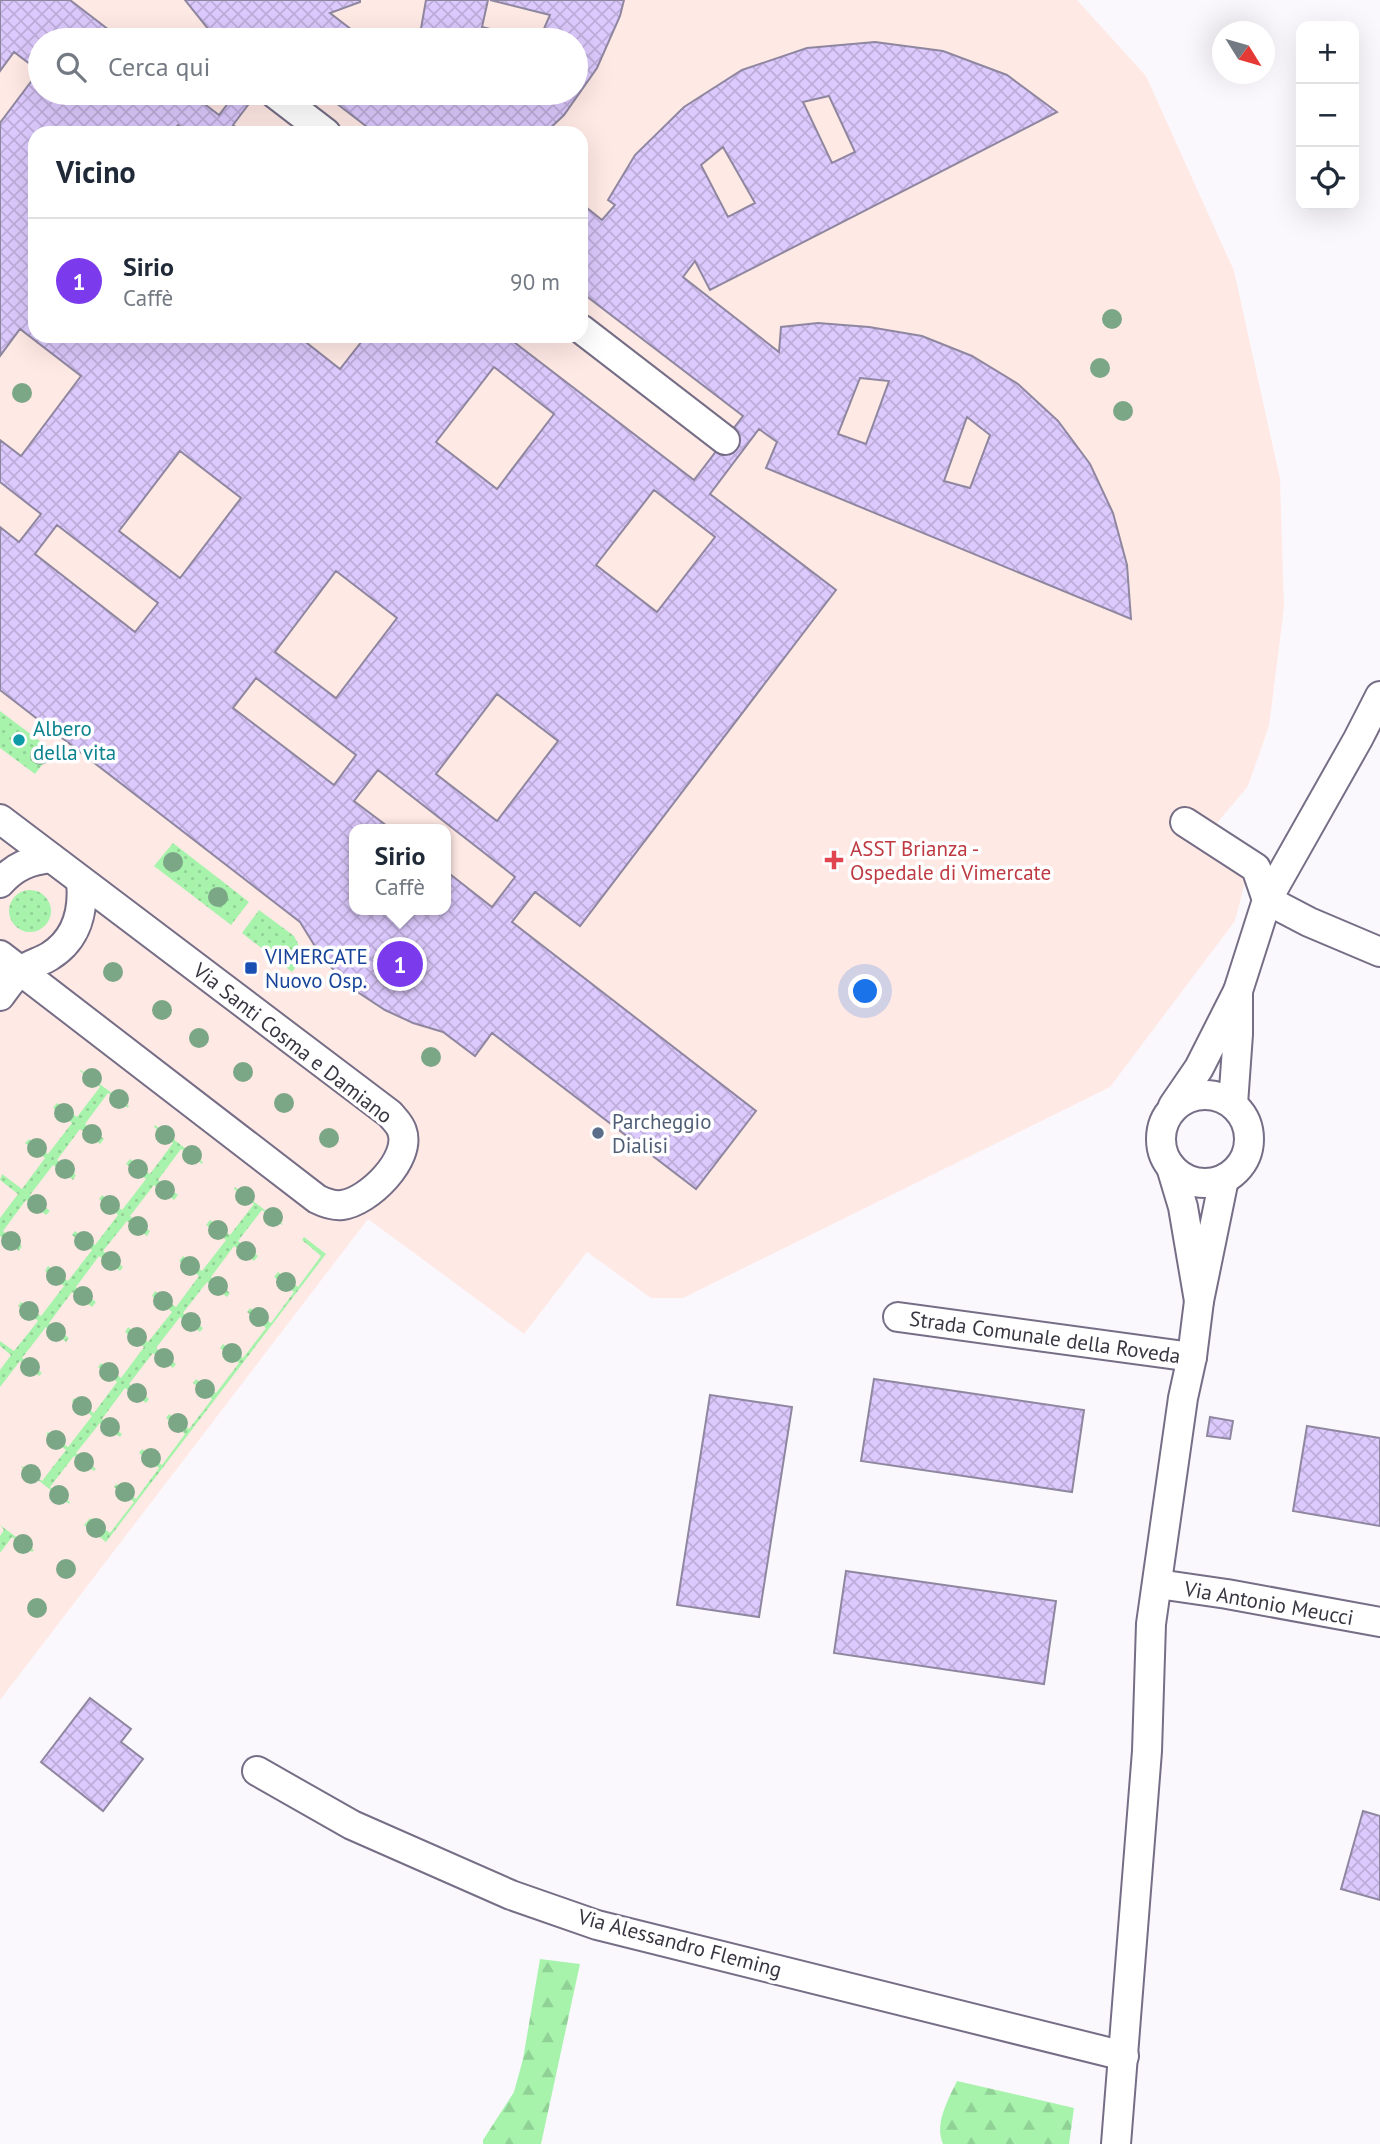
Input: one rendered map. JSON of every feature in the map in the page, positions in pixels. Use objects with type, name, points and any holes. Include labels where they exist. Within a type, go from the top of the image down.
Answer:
[{"type":"street","points":[[290,105],[317,126]]},
{"type":"street","points":[[588,334],[725,440]]},
{"type":"street","name":"Strada Comunale della Roveda","points":[[1199,1301],[1183,1207],[1161,1141],[1163,1126],[1199,1068],[1238,991],[1267,900],[1380,696]]},
{"type":"street","name":"Via Santi Cosma e Damiano","points":[[0,819],[390,1114],[402,1131],[402,1152],[393,1169],[370,1192],[345,1205],[330,1205],[317,1199],[10,963]]},
{"type":"street","points":[[1185,822],[1256,868],[1267,900],[1309,922],[1380,952]]},
{"type":"street","points":[[0,883],[20,865],[51,858]]},
{"type":"street","points":[[0,996],[10,963],[52,955],[67,941],[79,922],[83,900],[81,881]]},
{"type":"street","name":"Strada Comunale della Roveda","points":[[1158,1584],[1183,1398],[1192,1357],[1199,1301],[1224,1179],[1237,1170],[1245,1158],[1249,1144],[1246,1122],[1233,1104],[1238,991]]},
{"type":"street","points":[[1168,1114],[1178,1103],[1205,1094],[1220,1097],[1233,1104]]},
{"type":"street","points":[[1171,1167],[1195,1182],[1209,1183],[1224,1179]]},
{"type":"street","name":"Strada Comunale della Roveda","points":[[898,1317],[1192,1357]]},
{"type":"street","points":[[1116,2144],[1147,1751],[1151,1624],[1158,1584]]},
{"type":"street","name":"Via Antonio Meucci","points":[[1158,1584],[1380,1622]]},
{"type":"street","name":"Via Alessandro Fleming","points":[[257,1771],[352,1825],[511,1895],[597,1925],[1124,2056]]},
{"type":"shaded area","name":"ASST Brianza - Ospedale di Vimercate","points":[[0,0],[1077,0],[1146,76],[1234,271],[1280,479],[1284,608],[1269,726],[1248,786],[1201,842],[1246,878],[1235,921],[1110,1087],[683,1298],[651,1298],[587,1252],[524,1334],[368,1219],[0,1700]]},
{"type":"green space","points":[[0,711],[53,751],[35,774],[0,748]]},
{"type":"green space","points":[[173,843],[249,902],[231,925],[154,866]]},
{"type":"green space","points":[[30,890],[45,896],[51,911],[45,926],[30,932],[15,926],[9,911],[15,896]]},
{"type":"green space","points":[[259,910],[294,936],[304,956],[292,972],[242,933]]},
{"type":"green space","points":[[81,1070],[129,1106],[128,1108],[108,1093],[85,1124],[104,1139],[100,1144],[80,1129],[57,1160],[76,1175],[73,1180],[53,1165],[30,1195],[50,1211],[46,1215],[26,1200],[3,1231],[22,1246],[19,1251],[0,1236],[0,1218],[18,1194],[0,1180],[2,1174],[22,1189],[45,1158],[25,1143],[29,1139],[48,1154],[72,1123],[53,1108],[57,1103],[77,1117],[100,1087]]},
{"type":"green space","points":[[155,1125],[203,1162],[202,1164],[181,1149],[158,1180],[178,1195],[174,1200],[154,1185],[130,1216],[150,1231],[147,1236],[127,1221],[103,1251],[123,1267],[120,1271],[99,1256],[76,1287],[96,1302],[92,1307],[72,1292],[49,1323],[69,1338],[66,1342],[46,1327],[22,1358],[42,1373],[39,1376],[20,1361],[0,1387],[0,1370],[11,1355],[0,1346],[0,1341],[14,1351],[38,1321],[18,1306],[21,1302],[41,1316],[64,1286],[45,1271],[48,1266],[68,1281],[92,1250],[72,1235],[75,1231],[95,1245],[118,1215],[99,1199],[102,1195],[122,1210],[146,1179],[126,1164],[130,1159],[150,1174],[173,1143],[154,1127]]},
{"type":"green space","points":[[235,1187],[283,1224],[262,1210],[238,1241],[258,1256],[254,1261],[234,1246],[211,1277],[230,1293],[227,1297],[207,1282],[183,1313],[203,1328],[200,1332],[180,1317],[156,1348],[176,1364],[173,1368],[153,1353],[129,1384],[149,1399],[146,1403],[125,1388],[102,1419],[122,1434],[120,1437],[100,1423],[76,1453],[96,1469],[94,1471],[74,1456],[50,1487],[70,1502],[69,1504],[21,1467],[42,1481],[66,1450],[46,1434],[48,1432],[68,1447],[92,1416],[72,1401],[74,1398],[94,1413],[117,1382],[98,1367],[101,1363],[121,1378],[144,1347],[125,1332],[128,1327],[148,1342],[172,1312],[152,1296],[155,1291],[176,1307],[199,1276],[179,1261],[183,1256],[202,1271],[226,1240],[206,1225],[210,1220],[230,1235],[254,1204],[234,1189]]},
{"type":"green space","points":[[304,1237],[326,1254],[106,1542],[84,1525],[90,1518],[110,1533],[134,1502],[114,1487],[116,1484],[136,1499],[159,1468],[139,1453],[142,1449],[162,1465],[185,1434],[166,1418],[169,1414],[189,1429],[212,1399],[193,1383],[196,1379],[216,1393],[239,1363],[220,1348],[223,1344],[243,1358],[266,1328],[247,1312],[250,1308],[271,1323],[294,1292],[274,1277],[278,1272],[298,1287],[321,1256],[302,1240]]},
{"type":"green space","points":[[0,1525],[34,1550],[32,1552],[12,1537],[0,1553],[0,1536],[4,1530]]},
{"type":"green space","points":[[540,1959],[580,1964],[541,2144],[483,2144],[514,2092],[523,2059]]},
{"type":"green space","points":[[957,2081],[1074,2108],[1069,2144],[943,2144],[941,2120]]},
{"type":"building","points":[[0,0],[70,0],[106,28],[28,28],[28,63],[14,52],[0,71]]},
{"type":"building","points":[[185,0],[360,0],[330,13],[349,28],[207,28]]},
{"type":"building","points":[[426,0],[488,0],[482,27],[486,28],[421,28]]},
{"type":"building","points":[[490,0],[624,0],[620,16],[597,68],[588,81],[588,28],[544,28],[550,15]]},
{"type":"building","points":[[875,42],[943,51],[1007,75],[1057,112],[710,290],[695,261],[683,277],[779,352],[781,327],[818,323],[869,327],[922,336],[972,356],[1018,384],[1058,421],[1090,464],[1113,513],[1127,565],[1131,619],[766,468],[777,442],[759,429],[710,494],[836,590],[580,926],[535,892],[512,922],[756,1111],[696,1189],[492,1033],[475,1056],[443,1032],[413,1023],[385,1010],[359,993],[336,973],[300,922],[0,690],[0,527],[19,542],[41,514],[0,482],[0,440],[21,456],[81,376],[38,343],[307,343],[340,369],[360,343],[515,343],[694,480],[743,416],[588,297],[588,209],[602,220],[615,205],[608,200],[635,155],[684,107],[742,70],[807,48]],"holes":[[[829,96],[855,152],[832,163],[803,102]],[[723,147],[755,203],[728,217],[701,165]],[[494,367],[554,414],[497,489],[436,442]],[[860,378],[889,381],[866,444],[838,434]],[[967,417],[990,435],[970,488],[944,481]],[[180,451],[241,498],[180,578],[119,531]],[[654,490],[715,537],[657,612],[596,565]],[[57,525],[158,603],[135,632],[35,554]],[[336,571],[397,618],[336,698],[275,652]],[[256,678],[356,755],[334,785],[233,708]],[[497,694],[558,741],[497,821],[436,774]]]},
{"type":"building","points":[[28,86],[28,105],[206,105],[219,115],[227,105],[248,105],[234,126],[28,126],[28,335],[20,329],[0,356],[0,123]]},
{"type":"building","points":[[339,105],[571,105],[552,126],[366,126]]},
{"type":"building","points":[[874,1379],[1084,1410],[1072,1492],[861,1461]]},
{"type":"building","points":[[710,1395],[792,1407],[759,1617],[677,1605]]},
{"type":"building","points":[[1210,1417],[1233,1421],[1230,1439],[1207,1436]]},
{"type":"building","points":[[1307,1426],[1380,1438],[1380,1526],[1293,1511]]},
{"type":"building","points":[[846,1571],[1056,1601],[1044,1684],[834,1653]]},
{"type":"building","points":[[90,1698],[131,1729],[121,1742],[143,1759],[103,1811],[41,1762]]},
{"type":"building","points":[[1363,1811],[1380,1816],[1380,1900],[1341,1889]]},
{"type":"place","name":"Albero della vita","points":[[19,740]]},
{"type":"place","name":"ASST Brianza - Ospedale di Vimercate","points":[[834,860]]},
{"type":"place","name":"Sirio","points":[[400,964]]},
{"type":"place","name":"VIMERCATE Nuovo Osp.","points":[[251,968]]},
{"type":"place","name":"Parcheggio Dialisi","points":[[598,1133]]}]
